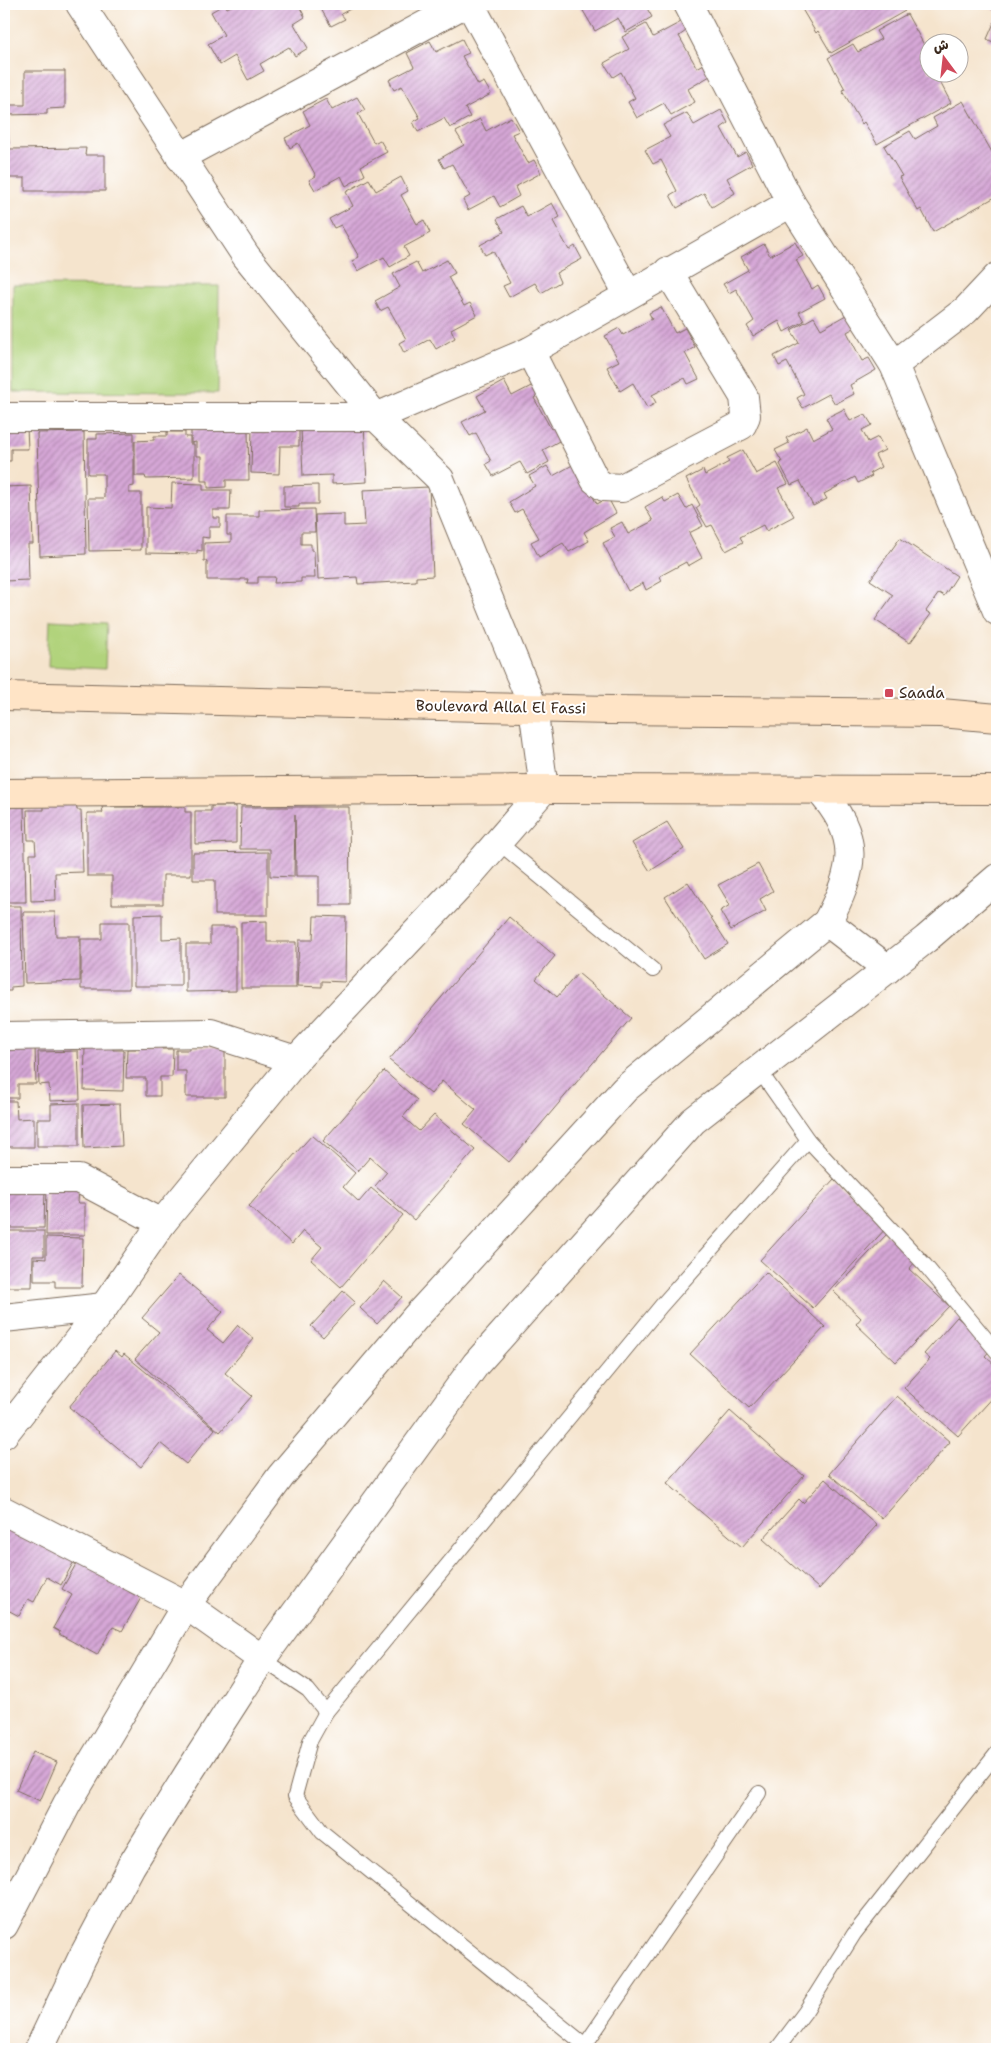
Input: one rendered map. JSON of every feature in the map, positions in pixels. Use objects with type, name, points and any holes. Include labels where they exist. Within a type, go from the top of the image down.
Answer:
[{"type":"main road","name":"Boulevard Allal El Fassi","points":[[4,696],[610,710],[942,713],[997,718]]},
{"type":"main road","points":[[4,793],[544,789],[997,790]]},
{"type":"street","points":[[4,1434],[104,1307],[162,1223],[296,1060],[458,888],[544,789],[533,707],[440,479],[376,417],[246,256],[80,4]]},
{"type":"street","points":[[180,157],[464,4]]},
{"type":"street","points":[[470,4],[628,294]]},
{"type":"street","points":[[688,4],[791,203],[894,365],[997,611]]},
{"type":"street","points":[[4,417],[376,417],[530,350],[791,203]]},
{"type":"street","points":[[530,350],[596,480],[604,487],[622,488],[742,425],[746,416],[744,397],[668,271]]},
{"type":"street","points":[[894,365],[966,310],[997,277]]},
{"type":"street","points":[[4,1926],[67,1804],[186,1605],[281,1476],[402,1333],[626,1089],[827,922],[842,894],[847,879],[850,864],[849,848],[846,831],[839,816],[830,801],[818,789]]},
{"type":"street","points":[[39,2049],[82,1958],[131,1866],[262,1659],[476,1364],[693,1121],[888,970],[997,878]]},
{"type":"street","points":[[827,922],[888,970]]},
{"type":"street","points":[[4,1036],[210,1033],[296,1060]]},
{"type":"street","points":[[4,1179],[79,1179],[162,1223]]},
{"type":"street","points":[[4,1318],[104,1307]]},
{"type":"street","points":[[4,1511],[186,1605],[262,1659]]},
{"type":"lane","points":[[498,842],[653,970]]},
{"type":"lane","points":[[759,1070],[808,1140],[925,1265],[997,1352]]},
{"type":"lane","points":[[759,1793],[587,2047],[322,1832],[296,1796],[310,1741],[326,1712],[661,1306],[808,1140]]},
{"type":"lane","points":[[262,1659],[308,1690],[326,1712]]},
{"type":"lane","points":[[778,2049],[805,2012],[854,1934],[997,1753]]},
{"type":"green space","points":[[13,285],[219,286],[218,393],[13,392]]},
{"type":"green space","points":[[50,620],[107,623],[105,669],[48,666]]},
{"type":"building","points":[[225,4],[227,8],[235,4],[298,4],[305,17],[294,24],[308,48],[295,56],[289,47],[260,64],[264,71],[248,80],[235,56],[220,65],[208,44],[224,35],[211,12]]},
{"type":"building","points":[[304,4],[317,4],[307,9]]},
{"type":"building","points":[[318,4],[359,4],[341,14],[345,19],[331,26]]},
{"type":"building","points":[[579,4],[648,4],[645,5],[652,17],[626,32],[618,18],[595,31]]},
{"type":"building","points":[[799,4],[901,4],[905,11],[831,53],[818,31],[816,33]]},
{"type":"building","points":[[994,4],[997,4],[997,11],[992,9]]},
{"type":"building","points":[[907,14],[918,34],[918,82],[940,82],[951,103],[877,144],[864,122],[862,124],[842,90],[845,89],[828,58],[853,44],[858,52],[881,39],[876,31]]},
{"type":"building","points":[[997,16],[997,44],[987,39]]},
{"type":"building","points":[[681,22],[686,31],[679,36],[697,68],[704,64],[710,76],[688,89],[695,102],[671,115],[664,103],[637,118],[628,102],[635,98],[621,72],[613,77],[604,63],[629,49],[622,37],[646,24],[653,37]]},
{"type":"building","points":[[462,39],[469,53],[462,56],[478,85],[484,82],[491,94],[465,108],[470,117],[450,128],[444,118],[418,132],[413,122],[420,118],[402,86],[394,90],[389,80],[414,67],[407,53],[430,41],[436,52]]},
{"type":"building","points":[[25,71],[65,71],[65,108],[47,109],[47,114],[8,115],[9,149],[86,148],[85,155],[105,155],[105,191],[25,191],[25,178],[4,178],[4,105],[25,105]]},
{"type":"building","points":[[357,97],[365,110],[358,114],[374,143],[380,140],[387,152],[361,166],[365,175],[346,186],[341,176],[315,190],[309,180],[316,176],[298,143],[290,148],[285,138],[310,125],[303,111],[326,99],[332,110]]},
{"type":"building","points":[[963,101],[997,161],[997,196],[933,232],[921,209],[918,211],[899,177],[902,176],[884,146],[910,131],[915,139],[937,126],[933,118]]},
{"type":"building","points":[[721,110],[728,123],[721,128],[737,157],[746,152],[752,164],[727,178],[735,193],[712,207],[704,193],[677,208],[670,195],[677,191],[661,160],[653,164],[645,150],[670,137],[663,125],[687,113],[694,125]]},
{"type":"building","points":[[511,117],[519,131],[512,134],[528,163],[534,160],[541,173],[515,187],[519,196],[500,207],[494,196],[468,210],[463,200],[470,196],[452,164],[444,168],[439,159],[464,145],[456,132],[480,119],[486,131]]},
{"type":"building","points":[[401,177],[408,191],[401,195],[417,224],[424,220],[430,233],[404,247],[409,256],[390,267],[384,257],[358,271],[352,261],[359,257],[341,225],[334,228],[329,219],[353,206],[346,192],[369,179],[376,191]]},
{"type":"building","points":[[552,203],[560,217],[553,221],[569,250],[575,246],[582,259],[556,273],[560,282],[541,293],[535,283],[509,297],[503,286],[510,283],[493,251],[485,255],[480,245],[504,232],[497,219],[521,206],[527,217]]},
{"type":"building","points":[[795,242],[803,256],[796,260],[812,289],[818,285],[825,298],[799,312],[804,321],[784,332],[779,321],[753,336],[747,326],[754,321],[736,289],[729,293],[723,284],[748,270],[741,257],[764,244],[770,256]]},
{"type":"building","points":[[447,260],[455,273],[448,277],[464,306],[470,303],[477,315],[451,329],[455,338],[436,349],[430,339],[404,353],[399,343],[406,339],[388,307],[380,311],[375,301],[400,287],[393,274],[416,262],[422,273]]},
{"type":"building","points":[[661,307],[675,333],[685,328],[695,347],[685,353],[699,379],[688,384],[685,378],[652,395],[656,403],[647,408],[633,383],[620,391],[607,367],[619,361],[605,336],[619,328],[623,335],[652,319],[649,313]]},
{"type":"building","points":[[846,315],[854,328],[847,332],[862,361],[869,358],[876,370],[850,385],[854,394],[835,404],[829,394],[803,408],[797,398],[804,394],[787,362],[779,366],[774,356],[799,343],[791,330],[814,317],[821,329]]},
{"type":"building","points":[[504,381],[512,396],[535,384],[541,393],[534,398],[551,429],[561,423],[568,436],[543,450],[549,462],[527,474],[520,462],[493,476],[486,464],[491,461],[476,433],[470,436],[462,422],[485,410],[477,396]]},
{"type":"building","points":[[844,409],[850,421],[865,414],[872,425],[862,430],[868,442],[878,437],[885,450],[875,455],[881,467],[870,473],[872,476],[858,483],[855,477],[824,494],[827,499],[813,506],[800,481],[791,485],[775,450],[789,443],[786,438],[807,427],[813,439],[832,429],[826,418]]},
{"type":"building","points":[[4,423],[27,427],[28,449],[11,449],[11,461],[4,461]]},
{"type":"building","points":[[364,424],[367,482],[332,484],[332,475],[303,476],[301,428]]},
{"type":"building","points":[[237,425],[237,431],[248,431],[249,480],[226,480],[226,487],[208,488],[208,481],[201,481],[201,456],[196,456],[196,442],[191,443],[191,430]]},
{"type":"building","points":[[252,426],[299,427],[299,446],[280,446],[279,474],[251,473]]},
{"type":"building","points":[[84,432],[86,554],[40,556],[37,433]]},
{"type":"building","points":[[167,432],[185,432],[185,437],[190,437],[190,444],[194,444],[194,478],[146,479],[145,476],[135,476],[135,441],[154,440],[154,436],[167,436]]},
{"type":"building","points":[[134,433],[134,486],[129,487],[129,493],[141,493],[141,550],[89,551],[88,498],[104,498],[104,474],[88,474],[88,439],[97,439],[97,434]]},
{"type":"building","points":[[743,450],[756,474],[777,463],[788,484],[778,488],[794,516],[766,531],[763,525],[740,537],[743,542],[726,551],[712,525],[707,527],[696,508],[700,505],[686,479],[703,470],[705,475],[729,462],[727,458]]},
{"type":"building","points":[[583,459],[582,477],[597,504],[608,498],[616,513],[584,532],[589,541],[569,552],[563,543],[539,557],[531,542],[539,538],[522,509],[515,513],[509,502],[535,486],[529,476],[547,466],[553,476]]},
{"type":"building","points":[[172,483],[203,484],[203,490],[231,490],[230,510],[213,510],[213,518],[220,518],[220,527],[209,527],[209,538],[202,537],[202,551],[197,550],[197,554],[146,553],[146,507],[171,508]]},
{"type":"building","points":[[318,485],[318,504],[299,504],[299,507],[284,507],[284,486]]},
{"type":"building","points":[[31,486],[33,544],[28,544],[29,580],[4,581],[4,487]]},
{"type":"building","points":[[429,487],[433,576],[416,577],[416,581],[358,584],[357,577],[318,579],[315,515],[344,514],[344,526],[365,525],[363,490]]},
{"type":"building","points":[[678,495],[686,509],[692,505],[703,526],[689,533],[702,558],[688,566],[686,562],[660,576],[662,581],[646,590],[643,583],[628,591],[603,543],[615,537],[610,528],[622,522],[628,534],[653,521],[645,507],[662,497],[665,502]]},
{"type":"building","points":[[314,509],[315,532],[301,532],[301,544],[311,544],[311,550],[314,551],[315,578],[301,578],[301,582],[274,583],[275,577],[258,577],[258,583],[247,583],[248,579],[207,580],[207,561],[204,561],[204,543],[231,542],[231,535],[227,535],[227,516],[259,516],[259,510]]},
{"type":"building","points":[[900,538],[957,576],[944,596],[939,593],[926,611],[931,614],[910,643],[875,620],[893,595],[870,580]]},
{"type":"building","points":[[76,804],[77,810],[81,810],[83,872],[55,873],[56,900],[31,901],[30,854],[36,854],[35,840],[28,840],[27,810],[44,810],[44,805]]},
{"type":"building","points":[[211,806],[236,806],[236,843],[195,844],[195,811],[211,811]]},
{"type":"building","points":[[24,807],[26,902],[4,902],[4,808]]},
{"type":"building","points":[[102,807],[185,807],[185,812],[191,812],[191,875],[163,875],[163,904],[112,904],[112,876],[87,876],[87,813],[103,813]]},
{"type":"building","points":[[241,807],[349,807],[350,905],[319,905],[319,876],[296,876],[295,815],[294,877],[270,876],[270,849],[240,849]]},
{"type":"building","points":[[667,822],[684,849],[650,871],[632,843]]},
{"type":"building","points":[[268,852],[268,915],[215,915],[215,880],[193,880],[193,853]]},
{"type":"building","points":[[758,864],[773,891],[760,899],[766,911],[731,930],[720,911],[730,905],[718,885]]},
{"type":"building","points":[[688,882],[728,944],[704,959],[665,897]]},
{"type":"building","points":[[4,906],[21,906],[22,986],[11,987],[11,991],[4,991]]},
{"type":"building","points":[[23,912],[55,912],[56,936],[80,936],[80,981],[25,983]]},
{"type":"building","points":[[162,914],[162,939],[181,938],[181,986],[134,986],[134,915]]},
{"type":"building","points":[[314,916],[346,917],[345,982],[322,981],[322,987],[297,986],[299,940],[313,940]]},
{"type":"building","points":[[509,917],[555,956],[536,979],[557,997],[578,973],[631,1018],[509,1162],[464,1124],[476,1110],[442,1081],[431,1094],[389,1060]]},
{"type":"building","points":[[267,921],[267,942],[296,942],[296,988],[241,988],[241,922]]},
{"type":"building","points":[[102,922],[129,922],[129,989],[81,989],[81,939],[102,939]]},
{"type":"building","points":[[210,927],[236,927],[236,991],[186,992],[186,944],[210,944]]},
{"type":"building","points":[[136,1043],[162,1043],[162,1049],[173,1049],[172,1077],[160,1077],[160,1096],[146,1096],[146,1078],[126,1078],[127,1049],[136,1049]]},
{"type":"building","points":[[4,1046],[35,1046],[36,1084],[18,1084],[18,1098],[4,1098]]},
{"type":"building","points":[[85,1046],[113,1046],[113,1050],[124,1050],[123,1091],[84,1090]]},
{"type":"building","points":[[190,1047],[225,1047],[225,1097],[186,1097],[186,1071],[176,1071],[176,1050],[190,1050]]},
{"type":"building","points":[[78,1051],[80,1100],[50,1101],[49,1084],[39,1085],[38,1052]]},
{"type":"building","points":[[384,1071],[417,1100],[403,1117],[419,1131],[434,1115],[475,1150],[414,1220],[375,1186],[387,1172],[370,1157],[358,1171],[323,1141]]},
{"type":"building","points":[[4,1101],[16,1101],[17,1119],[34,1118],[34,1147],[4,1147]]},
{"type":"building","points":[[79,1103],[79,1146],[37,1146],[37,1119],[51,1119],[51,1104]]},
{"type":"building","points":[[120,1104],[122,1146],[84,1148],[83,1105]]},
{"type":"building","points":[[312,1135],[355,1173],[343,1187],[359,1202],[371,1188],[403,1215],[341,1287],[311,1260],[322,1247],[303,1231],[292,1244],[249,1206]]},
{"type":"building","points":[[834,1179],[887,1227],[813,1308],[760,1260]]},
{"type":"building","points":[[4,1185],[45,1188],[44,1228],[4,1228]]},
{"type":"building","points":[[47,1186],[79,1187],[78,1203],[85,1203],[85,1235],[46,1235]]},
{"type":"building","points":[[4,1231],[44,1231],[44,1256],[33,1256],[32,1287],[4,1287]]},
{"type":"building","points":[[887,1234],[916,1261],[909,1269],[949,1306],[896,1362],[856,1324],[861,1318],[833,1291]]},
{"type":"building","points":[[46,1237],[83,1238],[82,1287],[55,1287],[55,1281],[34,1281],[34,1258],[46,1259]]},
{"type":"building","points":[[766,1272],[825,1327],[749,1408],[690,1354]]},
{"type":"building","points":[[179,1275],[223,1312],[207,1330],[223,1343],[238,1325],[254,1339],[225,1373],[252,1396],[220,1432],[135,1359],[159,1332],[142,1318]]},
{"type":"building","points":[[384,1281],[402,1297],[377,1324],[360,1308]]},
{"type":"building","points":[[343,1291],[355,1302],[323,1337],[311,1326]]},
{"type":"building","points":[[957,1317],[992,1348],[985,1356],[997,1367],[997,1393],[958,1436],[904,1388],[930,1359],[924,1354]]},
{"type":"building","points":[[115,1351],[122,1357],[124,1354],[215,1429],[186,1464],[160,1443],[141,1467],[69,1407]]},
{"type":"building","points":[[897,1396],[950,1442],[882,1519],[829,1474]]},
{"type":"building","points":[[730,1411],[804,1476],[742,1547],[667,1483]]},
{"type":"building","points":[[825,1479],[877,1525],[819,1589],[763,1539],[799,1499],[803,1503]]},
{"type":"building","points":[[10,1521],[77,1556],[61,1585],[47,1577],[34,1602],[28,1599],[19,1616],[4,1608],[4,1533]]},
{"type":"building","points":[[80,1557],[132,1586],[129,1592],[141,1598],[122,1631],[113,1627],[97,1655],[59,1634],[60,1632],[53,1628],[72,1595],[62,1589]]},
{"type":"building","points":[[4,1732],[11,1736],[4,1749]]},
{"type":"building","points":[[33,1752],[57,1762],[40,1801],[16,1790]]},
{"type":"place","name":"Saada","points":[[889,693]]}]
